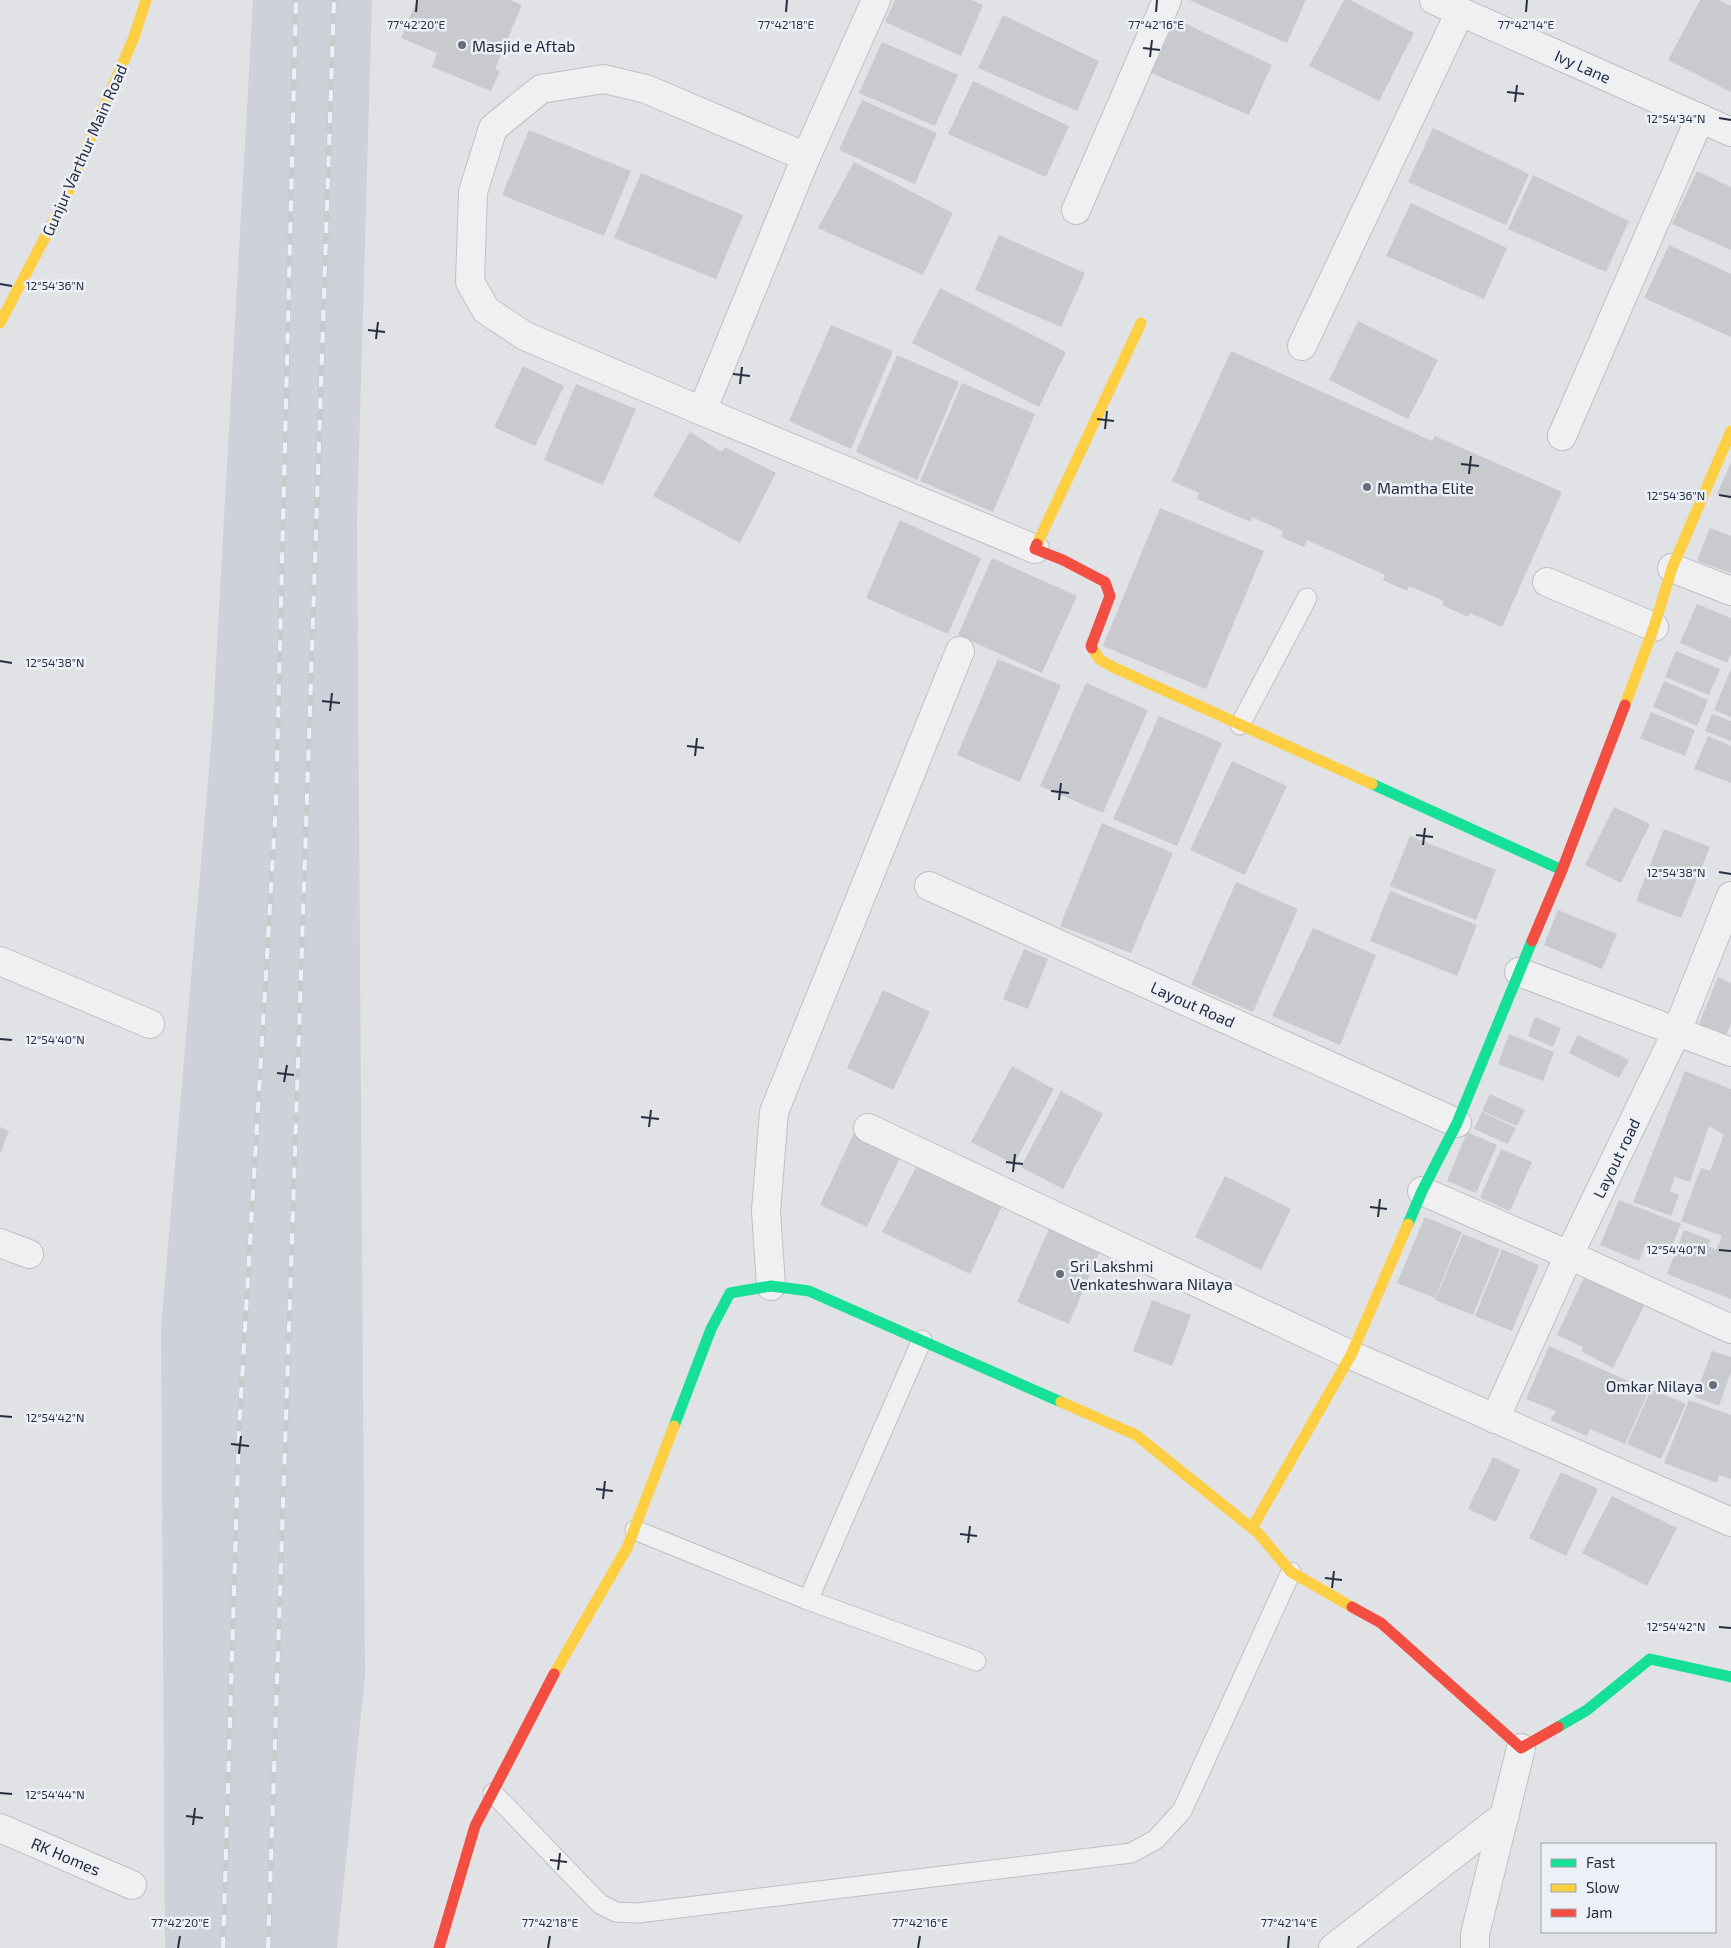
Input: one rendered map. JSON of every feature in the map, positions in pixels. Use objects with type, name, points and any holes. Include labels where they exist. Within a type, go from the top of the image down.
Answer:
[{"type":"street","name":"Gunjur Varthur Main Road","points":[[0,323],[64,201],[134,37],[146,0]]},
{"type":"street","points":[[702,411],[806,157],[876,0]]},
{"type":"street","points":[[1076,210],[1167,0]]},
{"type":"street","name":"Ivy Lane","points":[[1434,0],[1731,132]]},
{"type":"street","points":[[1302,346],[1460,12]]},
{"type":"street","points":[[806,157],[646,89],[604,79],[541,89],[493,128],[473,192],[470,282],[486,310],[525,336],[1063,560],[1105,582],[1110,596],[1091,646],[1100,660],[1562,870]]},
{"type":"street","points":[[1562,436],[1700,118]]},
{"type":"street","points":[[1036,549],[1141,323]]},
{"type":"street","points":[[1252,1528],[1351,1355],[1422,1191],[1457,1123],[1562,870],[1654,627],[1672,568],[1731,431]]},
{"type":"street","points":[[1672,568],[1731,591]]},
{"type":"street","points":[[1547,582],[1654,627]]},
{"type":"street","points":[[770,1286],[766,1211],[774,1112],[960,651]]},
{"type":"street","name":"Layout Road","points":[[929,886],[1457,1123]]},
{"type":"street","name":"Layout road","points":[[1495,1419],[1569,1255],[1678,1031],[1731,896]]},
{"type":"street","points":[[0,961],[150,1024]]},
{"type":"street","points":[[1519,972],[1731,1052]]},
{"type":"street","points":[[868,1128],[1351,1355],[1731,1522]]},
{"type":"street","points":[[1422,1191],[1569,1255],[1731,1329]]},
{"type":"street","points":[[0,1243],[29,1254]]},
{"type":"street","points":[[439,1948],[475,1826],[544,1690],[627,1548],[711,1330],[730,1293],[770,1286],[809,1291],[1136,1435],[1258,1533],[1291,1572],[1381,1623],[1522,1748]]},
{"type":"street","points":[[1475,1948],[1475,1934],[1522,1748],[1587,1710],[1650,1659],[1731,1677]]},
{"type":"street","points":[[1333,1948],[1505,1814]]},
{"type":"street","name":"RK Homes","points":[[0,1828],[132,1885]]},
{"type":"lane","points":[[1240,725],[1306,598]]},
{"type":"lane","points":[[808,1600],[922,1340]]},
{"type":"lane","points":[[635,1530],[808,1600],[976,1661]]},
{"type":"lane","points":[[492,1793],[600,1904],[616,1912],[638,1913],[1131,1853],[1155,1840],[1182,1812],[1291,1572]]},
{"type":"shaded area","points":[[253,0],[372,0],[357,521],[365,1676],[337,1948],[165,1948],[161,1328],[212,734]]},
{"type":"building","name":"Masjid e Aftab","points":[[417,0],[510,0],[522,5],[495,69],[500,71],[491,91],[432,67],[437,53],[401,38]]},
{"type":"building","points":[[895,0],[971,0],[983,5],[961,56],[885,22]]},
{"type":"building","points":[[1189,0],[1306,0],[1287,43]]},
{"type":"building","points":[[1344,0],[1350,0],[1414,33],[1379,101],[1309,66]]},
{"type":"building","points":[[1700,0],[1719,0],[1731,6],[1731,92],[1668,60]]},
{"type":"building","points":[[1003,15],[1099,61],[1077,111],[978,68]]},
{"type":"building","points":[[1176,19],[1272,65],[1249,115],[1151,73]]},
{"type":"building","points":[[882,42],[958,75],[935,126],[859,93]]},
{"type":"building","points":[[973,81],[1069,126],[1046,177],[948,134]]},
{"type":"building","points":[[862,100],[937,133],[915,184],[839,150]]},
{"type":"building","points":[[1433,128],[1529,174],[1506,225],[1408,182]]},
{"type":"building","points":[[529,130],[631,171],[604,236],[502,195]]},
{"type":"building","points":[[854,162],[953,213],[923,275],[818,228]]},
{"type":"building","points":[[1697,171],[1731,187],[1731,250],[1672,224]]},
{"type":"building","points":[[641,173],[743,215],[716,279],[614,238]]},
{"type":"building","points":[[1533,175],[1629,221],[1606,272],[1508,229]]},
{"type":"building","points":[[1411,203],[1507,248],[1484,299],[1386,256]]},
{"type":"building","points":[[999,235],[1085,273],[1061,327],[975,290]]},
{"type":"building","points":[[1669,245],[1731,274],[1731,337],[1644,298]]},
{"type":"building","points":[[940,288],[1066,352],[1039,407],[912,343]]},
{"type":"building","points":[[1358,321],[1438,360],[1408,419],[1329,380]]},
{"type":"building","points":[[831,325],[893,351],[851,449],[789,421]]},
{"type":"building","name":"Mamtha Elite","points":[[1231,351],[1432,441],[1435,436],[1562,492],[1502,627],[1470,613],[1468,617],[1442,605],[1444,601],[1409,586],[1407,591],[1383,580],[1385,575],[1307,540],[1304,547],[1281,537],[1283,531],[1252,517],[1251,522],[1197,499],[1199,493],[1172,481]]},
{"type":"building","points":[[897,355],[959,382],[917,480],[856,452]]},
{"type":"building","points":[[523,366],[564,386],[535,446],[494,427]]},
{"type":"building","points":[[962,383],[1035,414],[993,512],[920,481]]},
{"type":"building","points":[[576,384],[636,409],[603,485],[544,460]]},
{"type":"building","points":[[690,432],[722,452],[725,447],[776,473],[740,543],[653,496]]},
{"type":"building","points":[[1731,462],[1731,499],[1717,494]]},
{"type":"building","points":[[1160,508],[1264,551],[1206,689],[1103,646]]},
{"type":"building","points":[[900,520],[981,558],[948,634],[866,598]]},
{"type":"building","points":[[1710,528],[1731,536],[1731,573],[1697,561]]},
{"type":"building","points":[[992,558],[1077,596],[1042,673],[958,635]]},
{"type":"building","points":[[1697,604],[1731,618],[1731,654],[1727,663],[1680,643]]},
{"type":"building","points":[[1676,651],[1720,669],[1709,695],[1665,677]]},
{"type":"building","points":[[998,659],[1061,685],[1020,782],[957,755]]},
{"type":"building","points":[[1731,669],[1731,717],[1714,710]]},
{"type":"building","points":[[1664,681],[1708,700],[1697,726],[1653,707]]},
{"type":"building","points":[[1086,683],[1148,710],[1103,813],[1040,786]]},
{"type":"building","points":[[1651,712],[1695,730],[1685,756],[1640,738]]},
{"type":"building","points":[[1712,714],[1731,721],[1731,741],[1705,731]]},
{"type":"building","points":[[1159,716],[1222,743],[1177,846],[1113,819]]},
{"type":"building","points":[[1708,736],[1731,746],[1731,783],[1694,769]]},
{"type":"building","points":[[1232,761],[1287,786],[1245,875],[1190,850]]},
{"type":"building","points":[[1614,807],[1650,824],[1621,883],[1585,865]]},
{"type":"building","points":[[1102,823],[1173,853],[1131,953],[1060,926]]},
{"type":"building","points":[[1664,829],[1710,847],[1681,918],[1636,901]]},
{"type":"building","points":[[1410,836],[1496,870],[1476,920],[1390,886]]},
{"type":"building","points":[[1236,882],[1298,909],[1253,1012],[1191,985]]},
{"type":"building","points":[[1390,891],[1477,925],[1457,976],[1370,941]]},
{"type":"building","points":[[1558,910],[1617,934],[1602,969],[1544,945]]},
{"type":"building","points":[[1313,928],[1376,955],[1340,1045],[1272,1016]]},
{"type":"building","points":[[1024,949],[1048,959],[1028,1009],[1003,999]]},
{"type":"building","points":[[1718,977],[1731,983],[1731,1023],[1725,1037],[1698,1026]]},
{"type":"building","points":[[883,990],[930,1012],[893,1090],[847,1068]]},
{"type":"building","points":[[1535,1017],[1561,1028],[1553,1047],[1528,1036]]},
{"type":"building","points":[[1509,1034],[1554,1052],[1543,1081],[1498,1064]]},
{"type":"building","points":[[1578,1035],[1629,1060],[1619,1078],[1569,1053]]},
{"type":"building","points":[[1012,1066],[1054,1089],[1014,1164],[971,1142]]},
{"type":"building","points":[[1685,1071],[1731,1089],[1731,1299],[1667,1274],[1684,1230],[1711,1240],[1708,1246],[1716,1250],[1722,1236],[1681,1221],[1701,1168],[1710,1171],[1724,1135],[1709,1126],[1690,1182],[1675,1177],[1670,1191],[1679,1195],[1671,1216],[1633,1202]]},
{"type":"building","points":[[1061,1091],[1103,1114],[1063,1189],[1021,1167]]},
{"type":"building","points":[[1490,1094],[1525,1110],[1517,1126],[1482,1111]]},
{"type":"building","points":[[1482,1112],[1516,1128],[1508,1144],[1474,1129]]},
{"type":"building","points":[[0,1127],[9,1131],[0,1154]]},
{"type":"building","points":[[857,1127],[904,1149],[867,1227],[820,1205]]},
{"type":"building","points":[[1467,1132],[1497,1145],[1476,1193],[1447,1181]]},
{"type":"building","points":[[1501,1149],[1532,1162],[1510,1211],[1480,1198]]},
{"type":"building","points":[[920,1160],[1006,1198],[970,1274],[882,1232]]},
{"type":"building","points":[[1225,1176],[1291,1209],[1261,1270],[1195,1237]]},
{"type":"building","points":[[1619,1200],[1681,1224],[1670,1251],[1647,1241],[1639,1261],[1600,1245]]},
{"type":"building","points":[[1425,1217],[1462,1232],[1435,1298],[1397,1283]]},
{"type":"building","name":"Sri Lakshmi Venkateshwara Nilaya","points":[[1051,1224],[1102,1246],[1069,1324],[1017,1302]]},
{"type":"building","points":[[1463,1234],[1500,1249],[1473,1315],[1435,1300]]},
{"type":"building","points":[[1502,1249],[1539,1265],[1512,1331],[1475,1316]]},
{"type":"building","points":[[1585,1275],[1645,1304],[1613,1368],[1581,1351],[1583,1347],[1557,1335]]},
{"type":"building","points":[[1152,1300],[1191,1315],[1172,1366],[1133,1351]]},
{"type":"building","points":[[1549,1346],[1649,1390],[1625,1444],[1590,1429],[1587,1436],[1550,1420],[1556,1411],[1526,1399]]},
{"type":"building","name":"Omkar Nilaya","points":[[1712,1351],[1731,1357],[1731,1372],[1719,1406],[1695,1397]]},
{"type":"building","points":[[1651,1389],[1686,1404],[1661,1459],[1627,1444]]},
{"type":"building","points":[[1689,1400],[1731,1415],[1731,1479],[1719,1475],[1717,1483],[1664,1463]]},
{"type":"building","points":[[1493,1457],[1520,1470],[1496,1522],[1468,1509]]},
{"type":"building","points":[[1561,1472],[1598,1489],[1566,1556],[1529,1538]]},
{"type":"building","points":[[1612,1496],[1677,1528],[1647,1586],[1582,1553]]},
{"type":"railway","points":[[223,1948],[239,1430],[276,804],[296,0]]},
{"type":"railway","points":[[268,1948],[334,0]]},
{"type":"traffic: fast","points":[[1372,784],[1562,870]]},
{"type":"traffic: fast","points":[[1408,1224],[1422,1191],[1457,1123],[1532,941]]},
{"type":"traffic: fast","points":[[674,1426],[711,1329],[730,1293],[771,1286],[809,1291],[1061,1402]]},
{"type":"traffic: fast","points":[[1558,1727],[1587,1710],[1650,1659],[1731,1677]]},
{"type":"traffic: slow","points":[[0,323],[64,201],[134,37],[146,0]]},
{"type":"traffic: slow","points":[[1037,544],[1141,323]]},
{"type":"traffic: slow","points":[[1625,705],[1654,627],[1672,568],[1731,431]]},
{"type":"traffic: slow","points":[[1092,648],[1100,660],[1115,668],[1372,784]]},
{"type":"traffic: slow","points":[[1252,1528],[1351,1355],[1408,1224]]},
{"type":"traffic: slow","points":[[1061,1402],[1136,1435],[1258,1533],[1291,1572],[1352,1607]]},
{"type":"traffic: slow","points":[[554,1674],[627,1548],[674,1426]]},
{"type":"traffic: jam","points":[[1037,544],[1035,549],[1063,560],[1105,582],[1110,596],[1091,646],[1092,648]]},
{"type":"traffic: jam","points":[[1532,941],[1562,870],[1625,705]]},
{"type":"traffic: jam","points":[[1352,1607],[1381,1623],[1521,1748],[1558,1727]]},
{"type":"traffic: jam","points":[[439,1948],[475,1826],[554,1674]]},
{"type":"place","name":"Masjid e Aftab","points":[[462,45]]},
{"type":"place","name":"Mamtha Elite","points":[[1367,487]]},
{"type":"place","name":"Sri Lakshmi Venkateshwara Nilaya","points":[[1060,1274]]},
{"type":"place","name":"Omkar Nilaya","points":[[1713,1385]]}]
